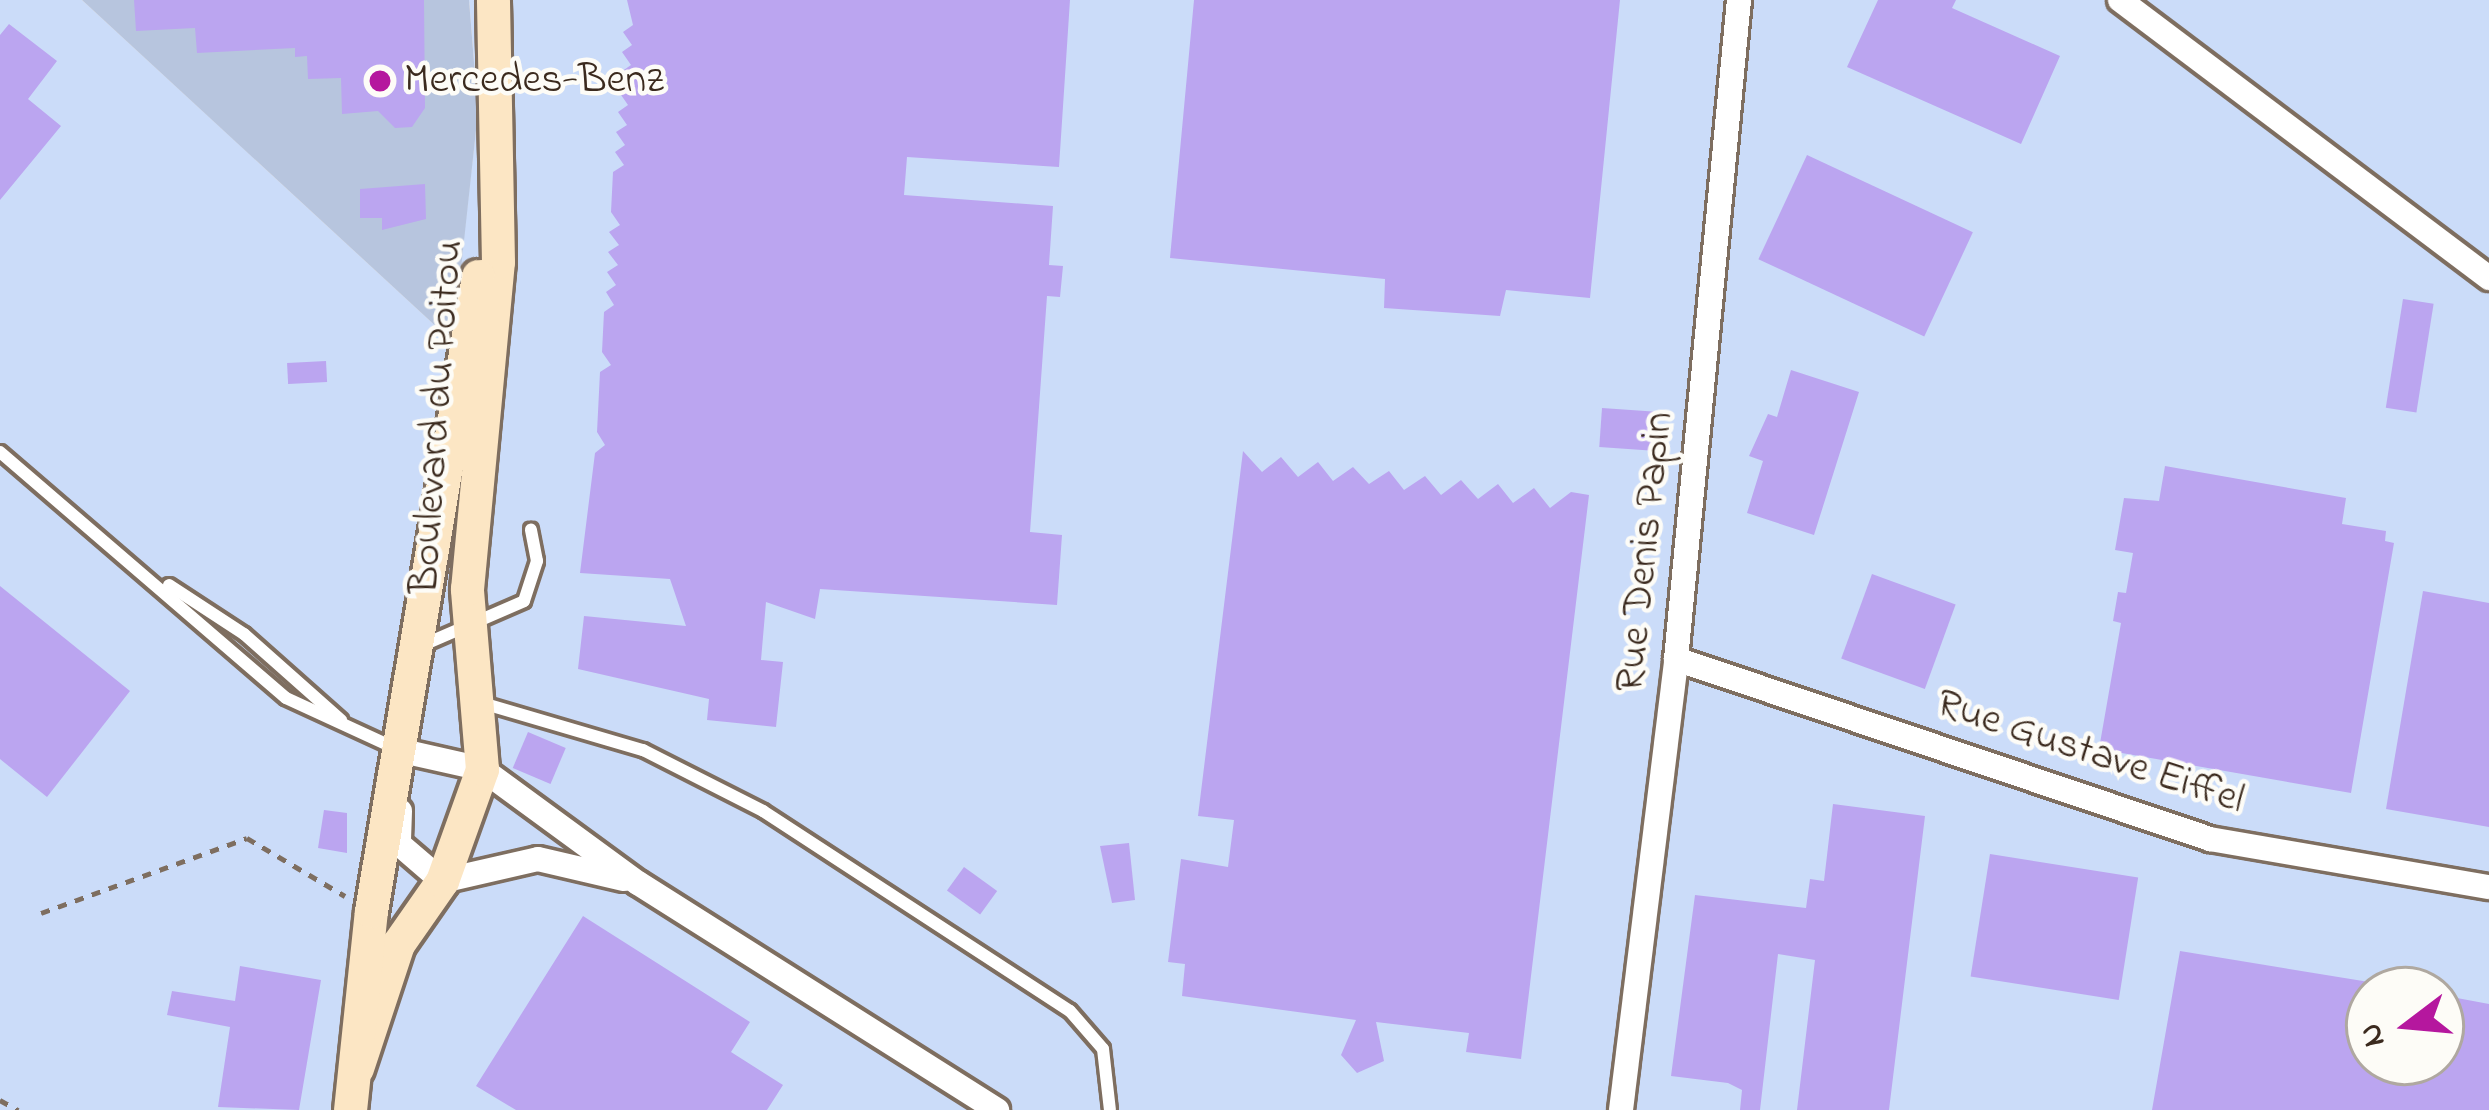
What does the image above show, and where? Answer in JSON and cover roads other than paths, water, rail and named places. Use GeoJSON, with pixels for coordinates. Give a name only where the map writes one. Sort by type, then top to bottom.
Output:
{"type":"FeatureCollection","features":[{"type":"Feature","properties":{"kind":"main road","name":"Boulevard du Poitou"},"geometry":{"type":"LineString","coordinates":[[357,1068],[398,944],[442,881],[482,769],[469,524],[492,352],[493,0]]}},
{"type":"Feature","properties":{"kind":"main road","name":"Boulevard du Poitou"},"geometry":{"type":"LineString","coordinates":[[350,1110],[371,910],[495,175]]}},
{"type":"Feature","properties":{"kind":"street","name":"Rue Denis Papin"},"geometry":{"type":"LineString","coordinates":[[1621,1110],[1676,659],[1739,0]]}},
{"type":"Feature","properties":{"kind":"street"},"geometry":{"type":"LineString","coordinates":[[2120,0],[2489,278]]}},
{"type":"Feature","properties":{"kind":"street","name":"Rue Gustave Eiffel"},"geometry":{"type":"LineString","coordinates":[[1676,659],[2210,839],[2489,887]]}},
{"type":"Feature","properties":{"kind":"street"},"geometry":{"type":"LineString","coordinates":[[638,883],[538,859],[442,881],[399,844],[396,763],[482,769],[638,883],[998,1110]]}},
{"type":"Feature","properties":{"kind":"lane"},"geometry":{"type":"LineString","coordinates":[[0,452],[144,569],[286,698],[346,725]]}},
{"type":"Feature","properties":{"kind":"lane"},"geometry":{"type":"LineString","coordinates":[[415,650],[524,601],[537,561],[531,530]]}},
{"type":"Feature","properties":{"kind":"lane"},"geometry":{"type":"LineString","coordinates":[[144,569],[227,621],[396,763]]}},
{"type":"Feature","properties":{"kind":"lane"},"geometry":{"type":"LineString","coordinates":[[482,703],[643,750],[763,811],[1070,1011],[1103,1049],[1111,1110]]}},
{"type":"Feature","properties":{"kind":"place","name":"Mercedes-Benz"},"geometry":{"type":"Point","coordinates":[380,81]}}]}
